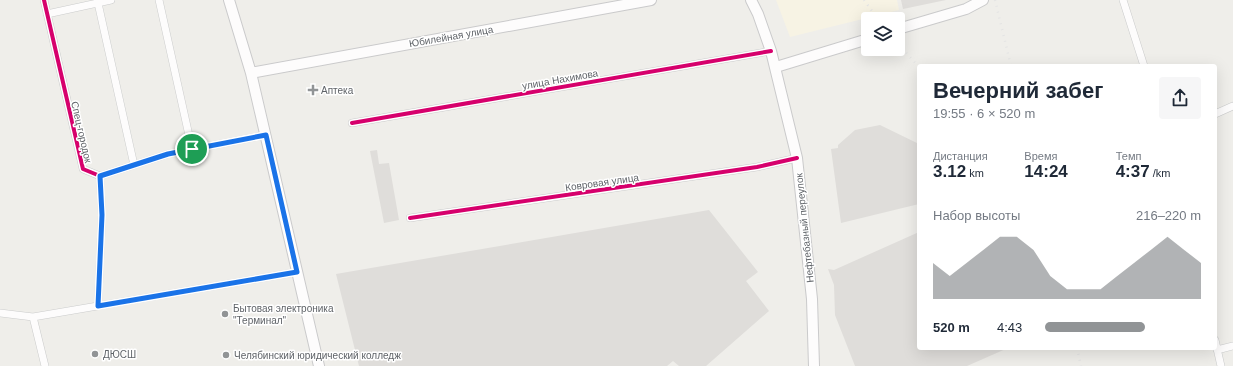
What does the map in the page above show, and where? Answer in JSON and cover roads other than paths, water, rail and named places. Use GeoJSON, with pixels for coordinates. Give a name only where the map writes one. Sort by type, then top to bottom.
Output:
{"type":"FeatureCollection","features":[{"type":"Feature","properties":{"kind":"main road"},"geometry":{"type":"LineString","coordinates":[[229,0],[251,73],[319,366]]}},
{"type":"Feature","properties":{"kind":"main road","name":"Юбилейная улица"},"geometry":{"type":"LineString","coordinates":[[251,73],[651,0]]}},
{"type":"Feature","properties":{"kind":"main road","name":"Нефтебазный переулок"},"geometry":{"type":"LineString","coordinates":[[751,0],[758,14],[776,67],[797,158],[812,299],[814,366]]}},
{"type":"Feature","properties":{"kind":"main road"},"geometry":{"type":"LineString","coordinates":[[905,27],[966,9],[983,0]]}},
{"type":"Feature","properties":{"kind":"main road"},"geometry":{"type":"LineString","coordinates":[[776,67],[861,41]]}},
{"type":"Feature","properties":{"kind":"street","name":"Спец-городок"},"geometry":{"type":"LineString","coordinates":[[44,0],[83,169],[100,176]]}},
{"type":"Feature","properties":{"kind":"street"},"geometry":{"type":"LineString","coordinates":[[46,14],[111,0]]}},
{"type":"Feature","properties":{"kind":"street"},"geometry":{"type":"LineString","coordinates":[[159,0],[192,149]]}},
{"type":"Feature","properties":{"kind":"street"},"geometry":{"type":"LineString","coordinates":[[1123,0],[1143,64]]}},
{"type":"Feature","properties":{"kind":"street"},"geometry":{"type":"LineString","coordinates":[[98,3],[134,165]]}},
{"type":"Feature","properties":{"kind":"street","name":"улица Нахимова"},"geometry":{"type":"LineString","coordinates":[[352,123],[771,51]]}},
{"type":"Feature","properties":{"kind":"street"},"geometry":{"type":"LineString","coordinates":[[1217,113],[1233,106]]}},
{"type":"Feature","properties":{"kind":"street"},"geometry":{"type":"LineString","coordinates":[[98,306],[102,215],[100,176],[168,154],[266,135]]}},
{"type":"Feature","properties":{"kind":"street","name":"Ковровая улица"},"geometry":{"type":"LineString","coordinates":[[410,218],[757,167],[797,158]]}},
{"type":"Feature","properties":{"kind":"street"},"geometry":{"type":"LineString","coordinates":[[0,313],[33,317],[297,272]]}},
{"type":"Feature","properties":{"kind":"street"},"geometry":{"type":"LineString","coordinates":[[33,317],[45,366]]}},
{"type":"Feature","properties":{"kind":"street"},"geometry":{"type":"LineString","coordinates":[[1221,366],[1217,350],[1233,346]]}},
{"type":"Feature","properties":{"kind":"railway"},"geometry":{"type":"LineString","coordinates":[[864,0],[873,12]]}},
{"type":"Feature","properties":{"kind":"railway"},"geometry":{"type":"LineString","coordinates":[[995,0],[1011,64]]}},
{"type":"Feature","properties":{"kind":"railway"},"geometry":{"type":"LineString","coordinates":[[905,52],[917,65]]}},
{"type":"Feature","properties":{"kind":"railway"},"geometry":{"type":"LineString","coordinates":[[1077,350],[1081,366]]}},
{"type":"Feature","properties":{"kind":"place","name":"Аптека"},"geometry":{"type":"Point","coordinates":[313,90]}},
{"type":"Feature","properties":{"kind":"place","name":"Бытовая электроника \"Терминал\""},"geometry":{"type":"Point","coordinates":[225,314]}},
{"type":"Feature","properties":{"kind":"place","name":"ДЮСШ"},"geometry":{"type":"Point","coordinates":[95,354]}},
{"type":"Feature","properties":{"kind":"place","name":"Челябинский юридический колледж"},"geometry":{"type":"Point","coordinates":[226,355]}}]}
